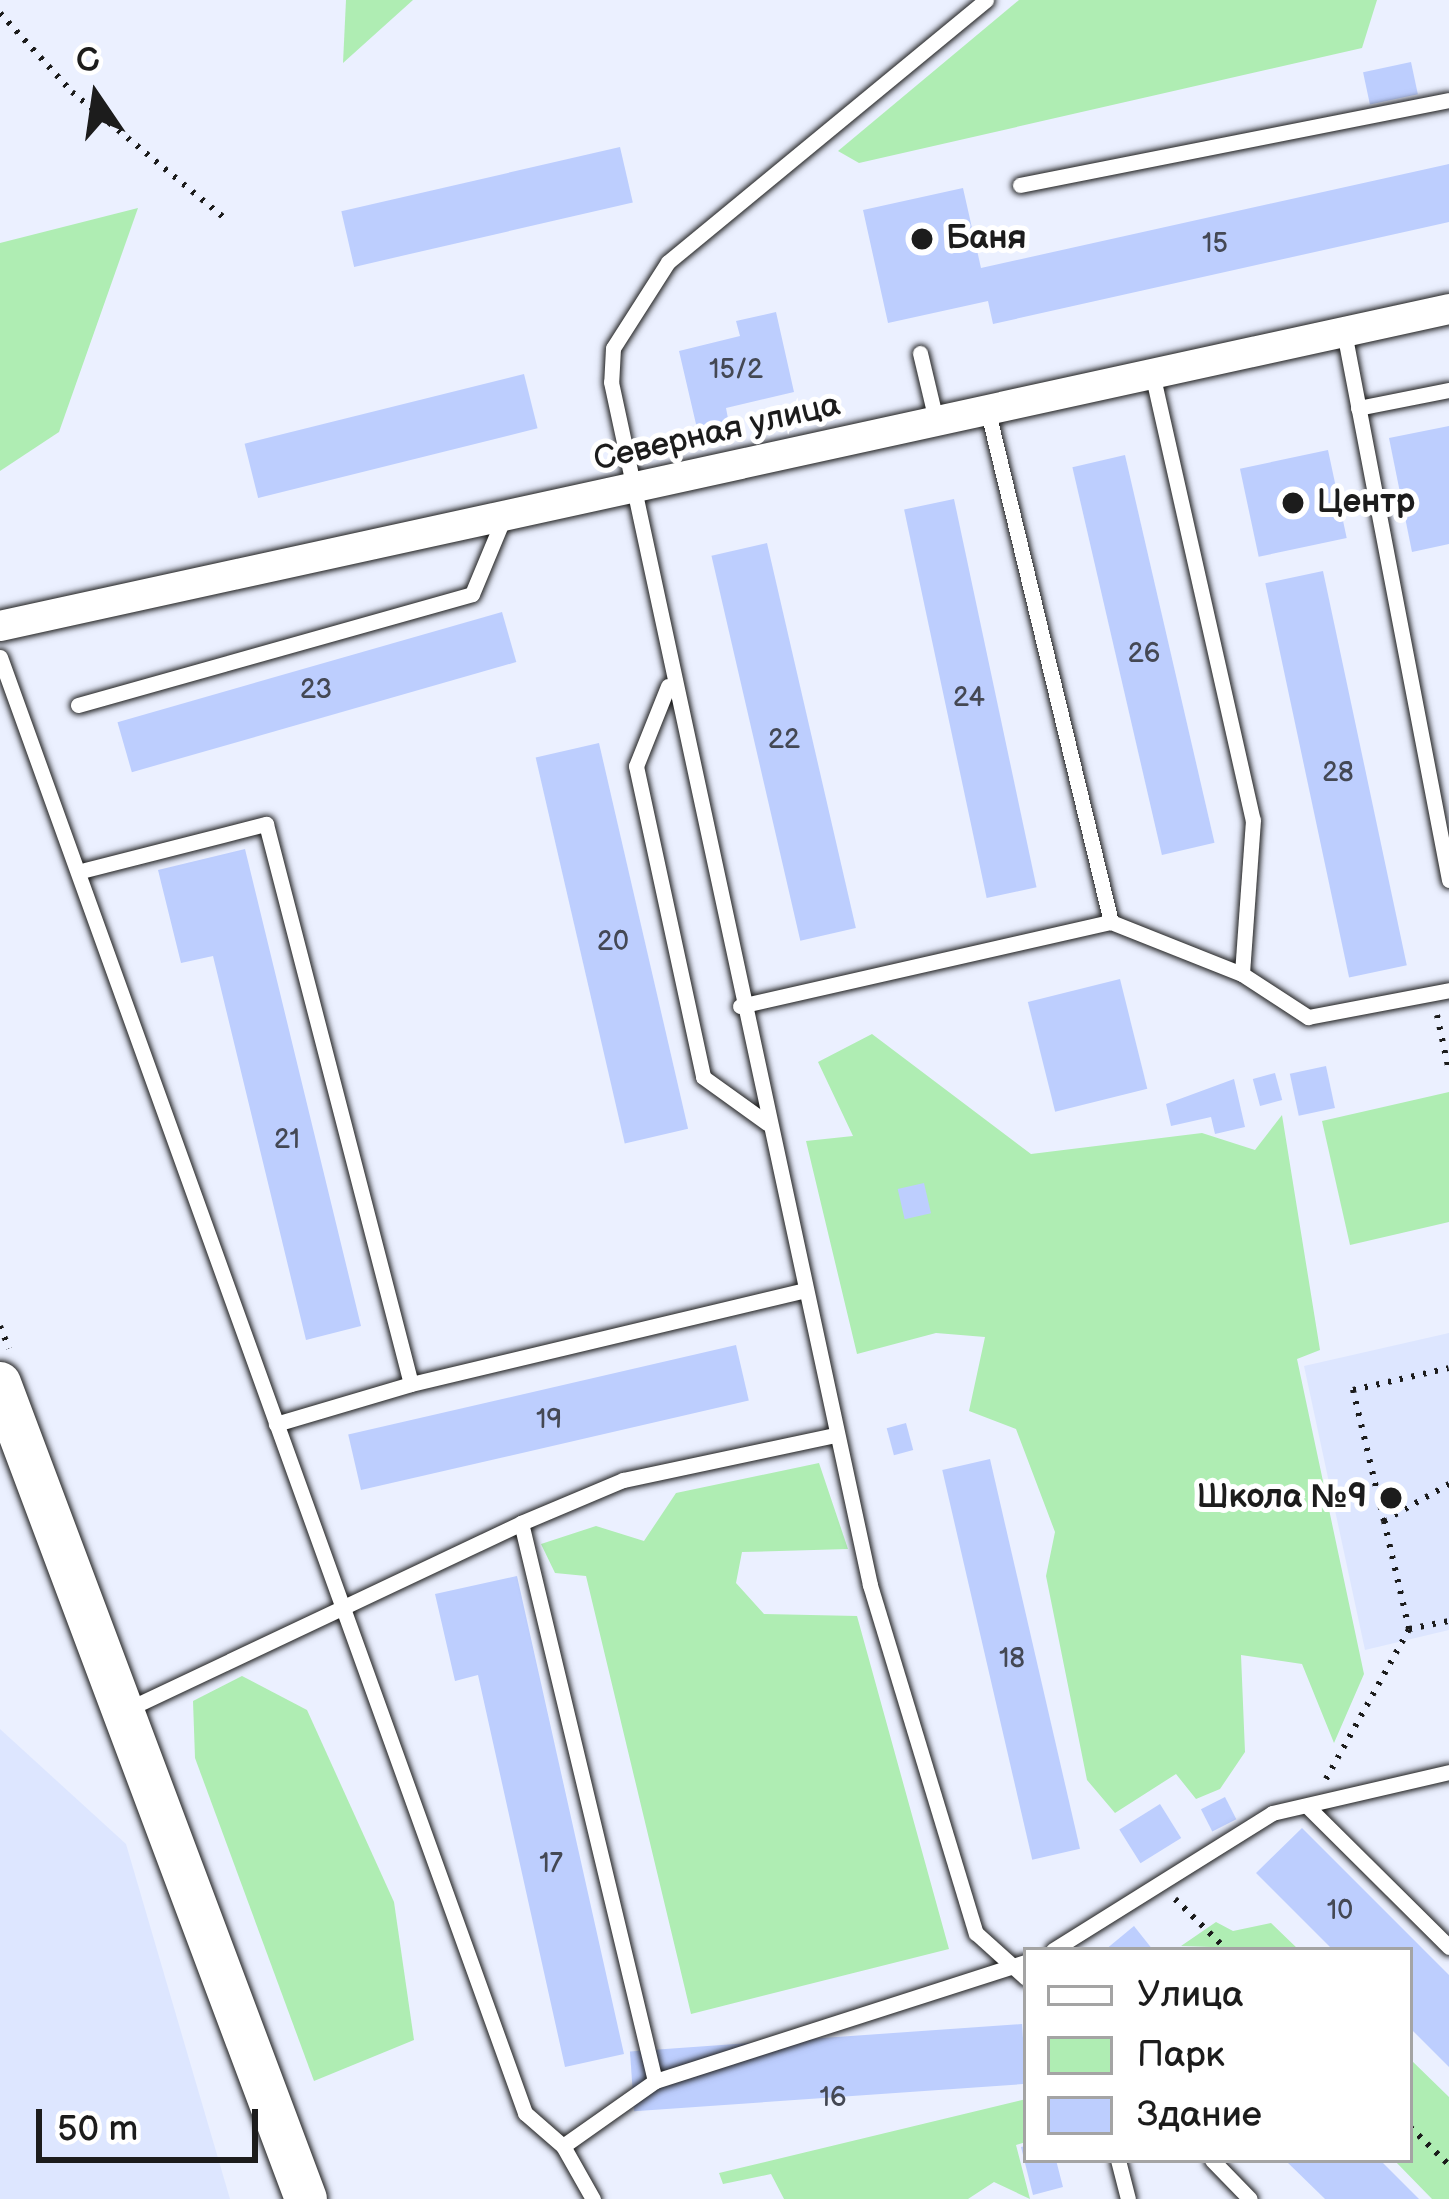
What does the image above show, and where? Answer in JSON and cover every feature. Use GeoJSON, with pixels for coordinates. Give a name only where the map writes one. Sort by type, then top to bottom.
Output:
{"type":"FeatureCollection","features":[{"type":"Feature","properties":{"kind":"street","name":"Северная улица"},"geometry":{"type":"LineString","coordinates":[[0,626],[1449,309]]}},
{"type":"Feature","properties":{"kind":"street"},"geometry":{"type":"LineString","coordinates":[[0,1382],[128,1709],[306,2199]]}},
{"type":"Feature","properties":{"kind":"lane"},"geometry":{"type":"LineString","coordinates":[[986,0],[668,262],[613,347],[626,491],[835,1435],[976,1933],[1022,1969]]}},
{"type":"Feature","properties":{"kind":"lane"},"geometry":{"type":"LineString","coordinates":[[1020,184],[1449,100]]}},
{"type":"Feature","properties":{"kind":"lane"},"geometry":{"type":"LineString","coordinates":[[1343,332],[1449,880]]}},
{"type":"Feature","properties":{"kind":"lane"},"geometry":{"type":"LineString","coordinates":[[920,353],[936,420]]}},
{"type":"Feature","properties":{"kind":"lane"},"geometry":{"type":"LineString","coordinates":[[1152,374],[1253,820],[1242,974]]}},
{"type":"Feature","properties":{"kind":"lane"},"geometry":{"type":"LineString","coordinates":[[1358,408],[1449,390]]}},
{"type":"Feature","properties":{"kind":"lane"},"geometry":{"type":"LineString","coordinates":[[988,408],[1112,922]]}},
{"type":"Feature","properties":{"kind":"lane"},"geometry":{"type":"LineString","coordinates":[[78,705],[472,594],[504,517]]}},
{"type":"Feature","properties":{"kind":"lane"},"geometry":{"type":"LineString","coordinates":[[0,657],[85,870],[276,1424],[525,2114],[563,2146],[593,2199]]}},
{"type":"Feature","properties":{"kind":"lane"},"geometry":{"type":"LineString","coordinates":[[669,685],[636,766],[703,1076],[767,1123]]}},
{"type":"Feature","properties":{"kind":"lane"},"geometry":{"type":"LineString","coordinates":[[85,870],[266,824],[411,1384]]}},
{"type":"Feature","properties":{"kind":"lane"},"geometry":{"type":"LineString","coordinates":[[740,1006],[1112,922],[1242,974],[1308,1017],[1440,992]]}},
{"type":"Feature","properties":{"kind":"lane"},"geometry":{"type":"LineString","coordinates":[[276,1424],[411,1384],[805,1290]]}},
{"type":"Feature","properties":{"kind":"lane"},"geometry":{"type":"LineString","coordinates":[[128,1709],[521,1523],[623,1480],[835,1435]]}},
{"type":"Feature","properties":{"kind":"lane"},"geometry":{"type":"LineString","coordinates":[[521,1523],[655,2080]]}},
{"type":"Feature","properties":{"kind":"lane"},"geometry":{"type":"LineString","coordinates":[[1058,1947],[1272,1813],[1449,1772]]}},
{"type":"Feature","properties":{"kind":"lane"},"geometry":{"type":"LineString","coordinates":[[1307,1806],[1449,1947]]}},
{"type":"Feature","properties":{"kind":"lane"},"geometry":{"type":"LineString","coordinates":[[563,2146],[655,2080],[1022,1969]]}},
{"type":"Feature","properties":{"kind":"lane"},"geometry":{"type":"LineString","coordinates":[[1119,2163],[1128,2199]]}},
{"type":"Feature","properties":{"kind":"lane"},"geometry":{"type":"LineString","coordinates":[[1215,2163],[1250,2199]]}},
{"type":"Feature","properties":{"kind":"path"},"geometry":{"type":"LineString","coordinates":[[0,13],[72,92],[223,217]]}},
{"type":"Feature","properties":{"kind":"path"},"geometry":{"type":"LineString","coordinates":[[1440,992],[1449,1071]]}},
{"type":"Feature","properties":{"kind":"path"},"geometry":{"type":"LineString","coordinates":[[1307,1806],[1409,1629],[1353,1390],[1449,1368]]}},
{"type":"Feature","properties":{"kind":"path"},"geometry":{"type":"LineString","coordinates":[[1384,1521],[1449,1484]]}},
{"type":"Feature","properties":{"kind":"path"},"geometry":{"type":"LineString","coordinates":[[1409,1629],[1449,1621]]}},
{"type":"Feature","properties":{"kind":"path"},"geometry":{"type":"LineString","coordinates":[[1159,1884],[1224,1947]]}},
{"type":"Feature","properties":{"kind":"path"},"geometry":{"type":"LineString","coordinates":[[1413,2130],[1449,2165]]}},
{"type":"Feature","properties":{"kind":"shaded area","name":"Школа №9"},"geometry":{"type":"Polygon","coordinates":[[[1449,1333],[1449,1630],[1365,1650],[1304,1366],[1449,1333]]]}},
{"type":"Feature","properties":{"kind":"shaded area"},"geometry":{"type":"Polygon","coordinates":[[[0,1729],[126,1844],[230,2199],[0,2199],[0,1729]]]}},
{"type":"Feature","properties":{"kind":"green space"},"geometry":{"type":"Polygon","coordinates":[[[346,0],[413,0],[343,63],[346,0]]]}},
{"type":"Feature","properties":{"kind":"green space"},"geometry":{"type":"Polygon","coordinates":[[[1019,0],[1377,0],[1362,48],[859,163],[838,151],[1019,0]]]}},
{"type":"Feature","properties":{"kind":"green space"},"geometry":{"type":"Polygon","coordinates":[[[138,208],[59,432],[0,471],[0,243],[138,208]]]}},
{"type":"Feature","properties":{"kind":"green space"},"geometry":{"type":"Polygon","coordinates":[[[872,1034],[1031,1154],[1202,1133],[1255,1150],[1282,1115],[1320,1350],[1297,1359],[1364,1674],[1334,1743],[1302,1664],[1241,1655],[1245,1752],[1220,1789],[1196,1799],[1176,1774],[1115,1813],[1087,1780],[1046,1576],[1055,1532],[1016,1429],[969,1411],[985,1337],[936,1333],[857,1354],[806,1141],[853,1136],[818,1062],[872,1034]]]}},
{"type":"Feature","properties":{"kind":"green space"},"geometry":{"type":"Polygon","coordinates":[[[1449,1092],[1449,1222],[1350,1245],[1322,1121],[1449,1092]]]}},
{"type":"Feature","properties":{"kind":"green space"},"geometry":{"type":"Polygon","coordinates":[[[819,1463],[848,1549],[742,1552],[736,1583],[764,1614],[857,1616],[949,1949],[691,2014],[586,1576],[555,1573],[541,1544],[596,1526],[644,1541],[676,1493],[819,1463]]]}},
{"type":"Feature","properties":{"kind":"green space"},"geometry":{"type":"Polygon","coordinates":[[[242,1676],[307,1710],[394,1902],[414,2040],[314,2081],[195,1758],[193,1701],[242,1676]]]}},
{"type":"Feature","properties":{"kind":"green space"},"geometry":{"type":"Polygon","coordinates":[[[1216,1922],[1233,1931],[1271,1923],[1296,1947],[1210,1947],[1181,1946],[1216,1922]]]}},
{"type":"Feature","properties":{"kind":"green space"},"geometry":{"type":"Polygon","coordinates":[[[1413,2062],[1449,2097],[1449,2199],[1432,2199],[1397,2163],[1413,2163],[1413,2062]]]}},
{"type":"Feature","properties":{"kind":"green space"},"geometry":{"type":"Polygon","coordinates":[[[1023,2100],[1023,2143],[1016,2145],[1030,2199],[994,2182],[968,2199],[784,2199],[771,2174],[723,2184],[719,2173],[1023,2100]]]}},
{"type":"Feature","properties":{"kind":"building"},"geometry":{"type":"Polygon","coordinates":[[[1411,62],[1418,94],[1370,104],[1363,72],[1411,62]]]}},
{"type":"Feature","properties":{"kind":"building"},"geometry":{"type":"Polygon","coordinates":[[[620,147],[633,203],[354,267],[341,211],[620,147]]]}},
{"type":"Feature","properties":{"kind":"building"},"geometry":{"type":"Polygon","coordinates":[[[1449,164],[1449,222],[993,324],[988,301],[888,323],[863,210],[963,188],[981,268],[1449,164]]]}},
{"type":"Feature","properties":{"kind":"building"},"geometry":{"type":"Polygon","coordinates":[[[776,312],[794,392],[726,408],[730,429],[699,437],[679,351],[740,336],[736,321],[776,312]]]}},
{"type":"Feature","properties":{"kind":"building"},"geometry":{"type":"Polygon","coordinates":[[[524,374],[538,428],[258,498],[245,444],[524,374]]]}},
{"type":"Feature","properties":{"kind":"building"},"geometry":{"type":"Polygon","coordinates":[[[1449,426],[1449,544],[1412,552],[1389,438],[1449,426]]]}},
{"type":"Feature","properties":{"kind":"building","name":"Центр"},"geometry":{"type":"Polygon","coordinates":[[[1328,450],[1347,538],[1259,557],[1240,469],[1328,450]]]}},
{"type":"Feature","properties":{"kind":"building"},"geometry":{"type":"Polygon","coordinates":[[[1125,455],[1215,843],[1162,855],[1072,467],[1125,455]]]}},
{"type":"Feature","properties":{"kind":"building"},"geometry":{"type":"Polygon","coordinates":[[[954,499],[1037,887],[987,898],[904,510],[954,499]]]}},
{"type":"Feature","properties":{"kind":"building"},"geometry":{"type":"Polygon","coordinates":[[[767,543],[856,928],[800,941],[711,556],[767,543]]]}},
{"type":"Feature","properties":{"kind":"building"},"geometry":{"type":"Polygon","coordinates":[[[1323,571],[1407,965],[1349,977],[1265,583],[1323,571]]]}},
{"type":"Feature","properties":{"kind":"building"},"geometry":{"type":"Polygon","coordinates":[[[502,612],[516,662],[132,772],[117,722],[502,612]]]}},
{"type":"Feature","properties":{"kind":"building"},"geometry":{"type":"Polygon","coordinates":[[[599,743],[688,1129],[625,1143],[536,758],[599,743]]]}},
{"type":"Feature","properties":{"kind":"building"},"geometry":{"type":"Polygon","coordinates":[[[245,849],[361,1326],[306,1340],[213,956],[181,963],[158,870],[245,849]]]}},
{"type":"Feature","properties":{"kind":"building"},"geometry":{"type":"Polygon","coordinates":[[[1120,979],[1147,1089],[1055,1112],[1028,1002],[1120,979]]]}},
{"type":"Feature","properties":{"kind":"building"},"geometry":{"type":"Polygon","coordinates":[[[1326,1066],[1335,1108],[1299,1116],[1290,1074],[1326,1066]]]}},
{"type":"Feature","properties":{"kind":"building"},"geometry":{"type":"Polygon","coordinates":[[[1275,1073],[1282,1100],[1260,1106],[1253,1079],[1275,1073]]]}},
{"type":"Feature","properties":{"kind":"building"},"geometry":{"type":"Polygon","coordinates":[[[1234,1079],[1245,1127],[1215,1134],[1211,1117],[1171,1126],[1166,1104],[1234,1079]]]}},
{"type":"Feature","properties":{"kind":"building"},"geometry":{"type":"Polygon","coordinates":[[[924,1183],[931,1213],[905,1219],[898,1189],[924,1183]]]}},
{"type":"Feature","properties":{"kind":"building"},"geometry":{"type":"Polygon","coordinates":[[[736,1345],[749,1401],[361,1490],[348,1435],[736,1345]]]}},
{"type":"Feature","properties":{"kind":"building"},"geometry":{"type":"Polygon","coordinates":[[[906,1423],[913,1450],[894,1455],[887,1428],[906,1423]]]}},
{"type":"Feature","properties":{"kind":"building"},"geometry":{"type":"Polygon","coordinates":[[[990,1459],[1080,1849],[1032,1860],[942,1470],[990,1459]]]}},
{"type":"Feature","properties":{"kind":"building"},"geometry":{"type":"Polygon","coordinates":[[[517,1576],[624,2054],[565,2067],[478,1675],[455,1681],[435,1594],[517,1576]]]}},
{"type":"Feature","properties":{"kind":"building"},"geometry":{"type":"Polygon","coordinates":[[[1225,1797],[1236,1819],[1212,1832],[1201,1809],[1225,1797]]]}},
{"type":"Feature","properties":{"kind":"building"},"geometry":{"type":"Polygon","coordinates":[[[1160,1804],[1181,1838],[1140,1863],[1119,1829],[1160,1804]]]}},
{"type":"Feature","properties":{"kind":"building"},"geometry":{"type":"Polygon","coordinates":[[[1302,1828],[1449,1975],[1449,2067],[1413,2031],[1413,1947],[1330,1947],[1256,1873],[1302,1828]]]}},
{"type":"Feature","properties":{"kind":"building"},"geometry":{"type":"Polygon","coordinates":[[[1134,1926],[1151,1947],[1109,1947],[1134,1926]]]}},
{"type":"Feature","properties":{"kind":"building"},"geometry":{"type":"Polygon","coordinates":[[[1022,2024],[1023,2084],[634,2111],[630,2051],[1022,2024]]]}},
{"type":"Feature","properties":{"kind":"building"},"geometry":{"type":"Polygon","coordinates":[[[1025,2163],[1057,2163],[1063,2187],[1033,2195],[1025,2163]]]}},
{"type":"Feature","properties":{"kind":"building"},"geometry":{"type":"Polygon","coordinates":[[[1288,2163],[1383,2163],[1419,2199],[1325,2199],[1288,2163]]]}},
{"type":"Feature","properties":{"kind":"place","name":"Баня"},"geometry":{"type":"Point","coordinates":[922,239]}},
{"type":"Feature","properties":{"kind":"place","name":"Центр"},"geometry":{"type":"Point","coordinates":[1293,503]}},
{"type":"Feature","properties":{"kind":"place","name":"Школа №9"},"geometry":{"type":"Point","coordinates":[1391,1498]}}]}
